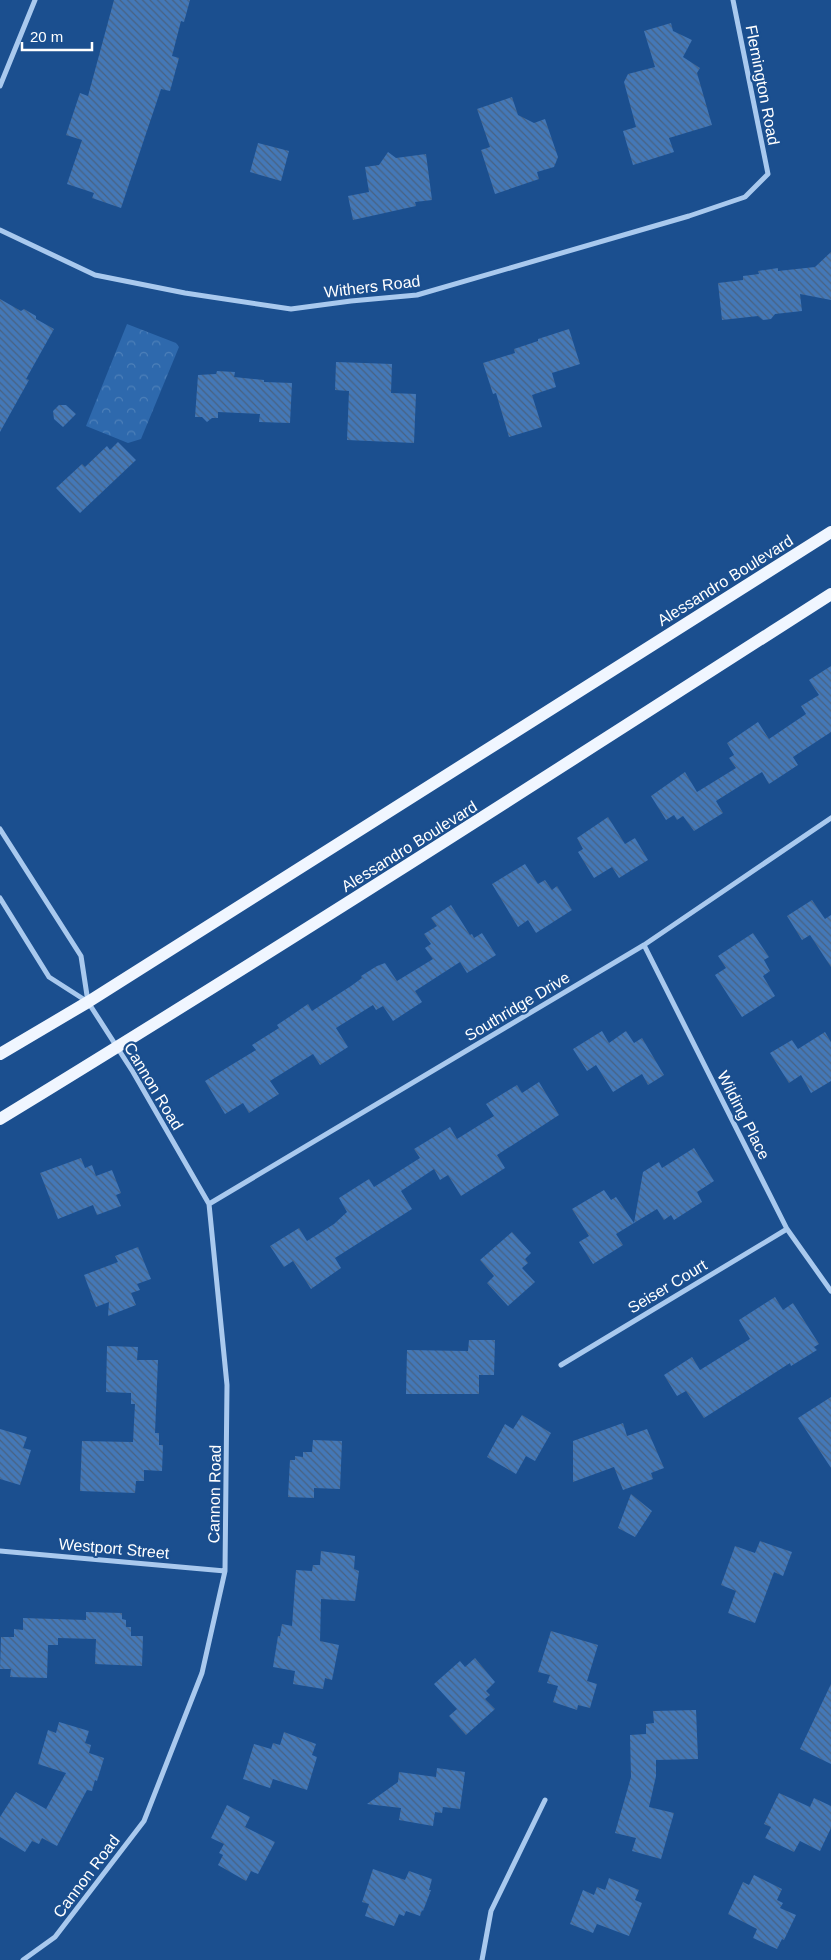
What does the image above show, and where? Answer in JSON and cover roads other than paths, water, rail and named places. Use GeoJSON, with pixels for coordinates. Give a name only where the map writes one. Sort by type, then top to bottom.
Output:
{"type":"FeatureCollection","features":[{"type":"Feature","properties":{"kind":"main road","name":"Alessandro Boulevard"},"geometry":{"type":"LineString","coordinates":[[0,1054],[88,1002],[831,532]]}},
{"type":"Feature","properties":{"kind":"main road","name":"Alessandro Boulevard"},"geometry":{"type":"LineString","coordinates":[[0,1119],[390,877],[831,594]]}},
{"type":"Feature","properties":{"kind":"street"},"geometry":{"type":"LineString","coordinates":[[0,86],[35,0]]}},
{"type":"Feature","properties":{"kind":"street","name":"Flemington Road"},"geometry":{"type":"LineString","coordinates":[[733,0],[768,174]]}},
{"type":"Feature","properties":{"kind":"street","name":"Withers Road"},"geometry":{"type":"LineString","coordinates":[[0,230],[95,275],[185,293],[291,309],[417,295],[726,204],[745,197],[768,174]]}},
{"type":"Feature","properties":{"kind":"street","name":"Southridge Drive"},"geometry":{"type":"LineString","coordinates":[[209,1204],[644,945],[831,818]]}},
{"type":"Feature","properties":{"kind":"street","name":"Cannon Road"},"geometry":{"type":"LineString","coordinates":[[0,829],[81,956],[88,1002],[209,1204],[227,1385],[226,1570],[202,1673],[144,1821],[55,1937],[23,1960]]}},
{"type":"Feature","properties":{"kind":"street","name":"Cannon Road"},"geometry":{"type":"LineString","coordinates":[[0,898],[49,977],[88,1002]]}},
{"type":"Feature","properties":{"kind":"street","name":"Wilding Place"},"geometry":{"type":"LineString","coordinates":[[644,945],[787,1228],[831,1291]]}},
{"type":"Feature","properties":{"kind":"street","name":"Seiser Court"},"geometry":{"type":"LineString","coordinates":[[561,1366],[787,1228]]}},
{"type":"Feature","properties":{"kind":"street","name":"Westport Street"},"geometry":{"type":"LineString","coordinates":[[0,1551],[226,1570]]}},
{"type":"Feature","properties":{"kind":"street"},"geometry":{"type":"LineString","coordinates":[[482,1960],[491,1911],[545,1800]]}}]}
